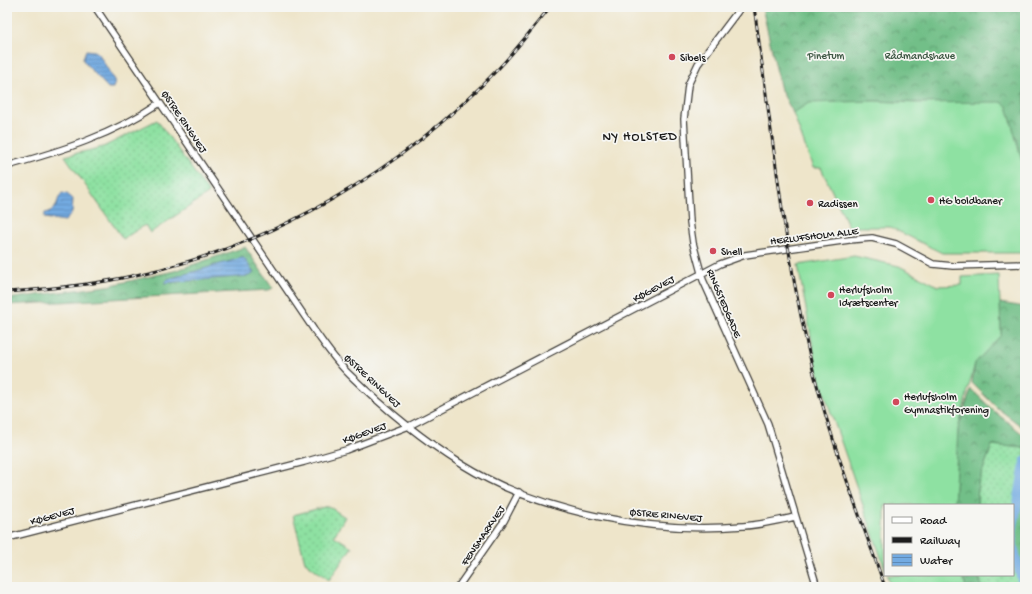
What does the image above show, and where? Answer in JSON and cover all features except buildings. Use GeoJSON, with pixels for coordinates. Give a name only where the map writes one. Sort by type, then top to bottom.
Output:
{"type":"FeatureCollection","features":[{"type":"Feature","properties":{"kind":"street","name":"ØSTRE RINGVEJ"},"geometry":{"type":"LineString","coordinates":[[95,7],[333,356],[349,374],[409,426],[464,465],[519,492],[586,513],[664,526],[706,528],[741,526],[796,517]]}},
{"type":"Feature","properties":{"kind":"street","name":"RINGSTEDGADE"},"geometry":{"type":"LineString","coordinates":[[740,8],[698,64],[685,94],[684,119],[690,222],[701,274],[768,424],[816,587]]}},
{"type":"Feature","properties":{"kind":"street"},"geometry":{"type":"LineString","coordinates":[[7,166],[90,140],[123,125],[160,103]]}},
{"type":"Feature","properties":{"kind":"street","name":"HERLUFSHOLM ALLE"},"geometry":{"type":"LineString","coordinates":[[701,274],[730,259],[745,255],[872,238],[896,244],[926,261],[942,266],[1025,264]]}},
{"type":"Feature","properties":{"kind":"street","name":"KØGEVEJ"},"geometry":{"type":"LineString","coordinates":[[7,538],[346,450],[409,426],[701,274]]}},
{"type":"Feature","properties":{"kind":"street","name":"FENSMARKVEJ"},"geometry":{"type":"LineString","coordinates":[[458,587],[504,521],[519,492]]}},
{"type":"Feature","properties":{"kind":"green space","name":"Rådmandshave"},"geometry":{"type":"Polygon","coordinates":[[[762,7],[1025,7],[1025,173],[1007,106],[875,101],[809,103],[793,113],[781,90],[762,7]]]}},
{"type":"Feature","properties":{"kind":"green space","name":"HG boldbaner"},"geometry":{"type":"Polygon","coordinates":[[[875,101],[916,103],[1001,102],[1007,106],[1025,173],[1025,253],[942,253],[890,227],[849,227],[821,168],[813,168],[793,113],[809,103],[875,101]]]}},
{"type":"Feature","properties":{"kind":"green space"},"geometry":{"type":"Polygon","coordinates":[[[157,120],[209,193],[150,233],[145,225],[123,239],[65,156],[103,147],[157,120]]]}},
{"type":"Feature","properties":{"kind":"green space"},"geometry":{"type":"Polygon","coordinates":[[[245,247],[273,288],[269,290],[7,305],[7,299],[107,286],[174,271],[245,247]]]}},
{"type":"Feature","properties":{"kind":"green space","name":"Herlufsholm Gymnastikforening"},"geometry":{"type":"Polygon","coordinates":[[[854,256],[899,266],[938,286],[962,285],[962,277],[999,275],[1001,335],[975,363],[958,429],[954,504],[884,504],[884,566],[818,375],[798,265],[854,256]]]}},
{"type":"Feature","properties":{"kind":"green space"},"geometry":{"type":"Polygon","coordinates":[[[1000,303],[1025,307],[1025,429],[996,407],[972,383],[975,363],[1001,335],[1000,303]]]}},
{"type":"Feature","properties":{"kind":"green space"},"geometry":{"type":"Polygon","coordinates":[[[971,389],[995,412],[1025,436],[1025,448],[992,445],[978,484],[977,504],[954,504],[958,429],[971,389]]]}},
{"type":"Feature","properties":{"kind":"green space"},"geometry":{"type":"Polygon","coordinates":[[[992,445],[1025,448],[1025,461],[1014,523],[1014,504],[977,504],[978,484],[992,445]]]}},
{"type":"Feature","properties":{"kind":"green space"},"geometry":{"type":"Polygon","coordinates":[[[1025,461],[1025,587],[1023,587],[1014,548],[1014,523],[1025,461]]]}},
{"type":"Feature","properties":{"kind":"green space"},"geometry":{"type":"Polygon","coordinates":[[[328,506],[345,517],[334,536],[352,547],[329,580],[305,562],[293,515],[328,506]]]}},
{"type":"Feature","properties":{"kind":"green space"},"geometry":{"type":"Polygon","coordinates":[[[1014,548],[1023,587],[981,587],[979,576],[1014,576],[1014,548]]]}},
{"type":"Feature","properties":{"kind":"green space"},"geometry":{"type":"Polygon","coordinates":[[[887,576],[962,576],[966,587],[891,587],[887,576]]]}},
{"type":"Feature","properties":{"kind":"green space"},"geometry":{"type":"Polygon","coordinates":[[[962,576],[979,576],[981,587],[966,587],[962,576]]]}},
{"type":"Feature","properties":{"kind":"water"},"geometry":{"type":"Polygon","coordinates":[[[86,50],[95,51],[99,54],[115,82],[113,88],[108,88],[84,62],[83,58],[86,50]]]}},
{"type":"Feature","properties":{"kind":"water"},"geometry":{"type":"Polygon","coordinates":[[[62,193],[67,194],[73,199],[72,213],[65,221],[44,218],[45,213],[55,207],[62,193]]]}},
{"type":"Feature","properties":{"kind":"water"},"geometry":{"type":"Polygon","coordinates":[[[244,258],[254,273],[250,276],[164,283],[168,279],[244,258]]]}},
{"type":"Feature","properties":{"kind":"waterway"},"geometry":{"type":"LineString","coordinates":[[1014,523],[1025,461]]}},
{"type":"Feature","properties":{"kind":"waterway"},"geometry":{"type":"LineString","coordinates":[[1014,548],[1023,587]]}},
{"type":"Feature","properties":{"kind":"railway"},"geometry":{"type":"LineString","coordinates":[[7,292],[72,286],[104,281],[136,275],[187,262],[238,244],[286,223],[333,199],[378,171],[420,140],[461,105],[519,46],[550,7]]}},
{"type":"Feature","properties":{"kind":"railway"},"geometry":{"type":"LineString","coordinates":[[754,7],[794,283],[814,374],[847,482],[885,587]]}},
{"type":"Feature","properties":{"kind":"place","name":"Sibels"},"geometry":{"type":"Point","coordinates":[672,57]}},
{"type":"Feature","properties":{"kind":"place","name":"HG boldbaner"},"geometry":{"type":"Point","coordinates":[931,200]}},
{"type":"Feature","properties":{"kind":"place","name":"Radissen"},"geometry":{"type":"Point","coordinates":[810,203]}},
{"type":"Feature","properties":{"kind":"place","name":"Shell"},"geometry":{"type":"Point","coordinates":[713,251]}},
{"type":"Feature","properties":{"kind":"place","name":"Herlufsholm Idrætscenter"},"geometry":{"type":"Point","coordinates":[831,295]}},
{"type":"Feature","properties":{"kind":"place","name":"Herlufsholm Gymnastikforening"},"geometry":{"type":"Point","coordinates":[896,402]}},
{"type":"Feature","properties":{"kind":"district","name":"NY HOLSTED"},"geometry":{"type":"Point","coordinates":[640,135]}},
{"type":"Feature","properties":{"kind":"park label","name":"Pinetum"},"geometry":{"type":"Point","coordinates":[826,55]}}]}
